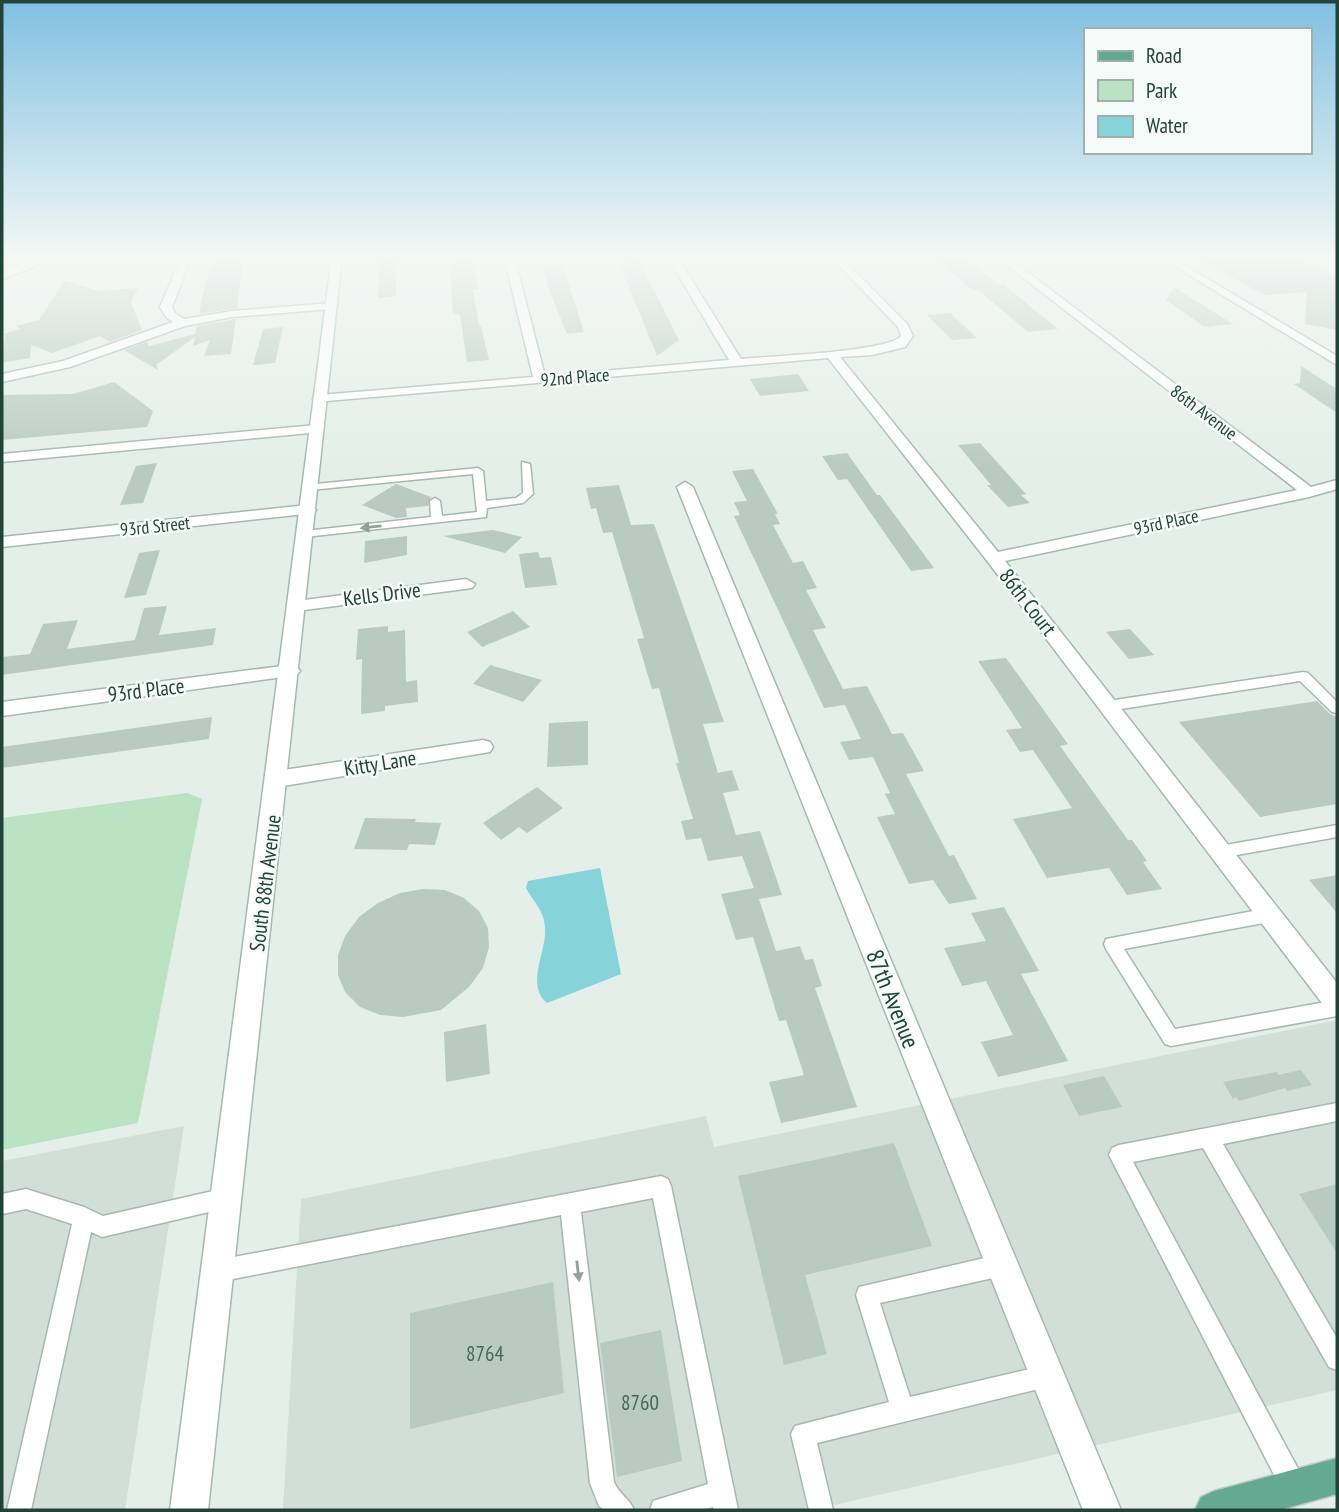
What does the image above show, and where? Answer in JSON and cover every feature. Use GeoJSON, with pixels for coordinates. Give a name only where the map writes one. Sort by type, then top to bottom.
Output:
{"type":"FeatureCollection","features":[{"type":"Feature","properties":{"kind":"main road"},"geometry":{"type":"LineString","coordinates":[[1214,1510],[1337,1476]]}},
{"type":"Feature","properties":{"kind":"street"},"geometry":{"type":"LineString","coordinates":[[2,378],[66,364],[172,327]]}},
{"type":"Feature","properties":{"kind":"street","name":"South 88th Avenue"},"geometry":{"type":"LineString","coordinates":[[189,1510],[329,327]]}},
{"type":"Feature","properties":{"kind":"street"},"geometry":{"type":"LineString","coordinates":[[526,327],[540,381]]}},
{"type":"Feature","properties":{"kind":"street"},"geometry":{"type":"LineString","coordinates":[[715,327],[737,363]]}},
{"type":"Feature","properties":{"kind":"street"},"geometry":{"type":"LineString","coordinates":[[831,354],[884,349],[901,344],[906,336],[903,327]]}},
{"type":"Feature","properties":{"kind":"street","name":"86th Avenue"},"geometry":{"type":"LineString","coordinates":[[1092,327],[1309,492]]}},
{"type":"Feature","properties":{"kind":"street"},"geometry":{"type":"LineString","coordinates":[[1282,327],[1334,357]]}},
{"type":"Feature","properties":{"kind":"street","name":"92nd Place"},"geometry":{"type":"LineString","coordinates":[[320,399],[831,354]]}},
{"type":"Feature","properties":{"kind":"street","name":"86th Court"},"geometry":{"type":"LineString","coordinates":[[831,354],[994,558],[1335,999]]}},
{"type":"Feature","properties":{"kind":"street"},"geometry":{"type":"LineString","coordinates":[[2,458],[316,429]]}},
{"type":"Feature","properties":{"kind":"street","name":"93rd Place"},"geometry":{"type":"LineString","coordinates":[[994,558],[1337,484]]}},
{"type":"Feature","properties":{"kind":"street","name":"87th Avenue"},"geometry":{"type":"LineString","coordinates":[[685,487],[1102,1510]]}},
{"type":"Feature","properties":{"kind":"street","name":"93rd Street"},"geometry":{"type":"LineString","coordinates":[[2,542],[309,498]]}},
{"type":"Feature","properties":{"kind":"street","name":"Kells Drive"},"geometry":{"type":"LineString","coordinates":[[297,606],[466,584]]}},
{"type":"Feature","properties":{"kind":"street","name":"93rd Place"},"geometry":{"type":"LineString","coordinates":[[2,709],[290,671]]}},
{"type":"Feature","properties":{"kind":"street","name":"Kitty Lane"},"geometry":{"type":"LineString","coordinates":[[277,779],[483,747]]}},
{"type":"Feature","properties":{"kind":"lane"},"geometry":{"type":"LineString","coordinates":[[481,505],[519,500],[528,494],[525,464]]}},
{"type":"Feature","properties":{"kind":"lane"},"geometry":{"type":"LineString","coordinates":[[305,534],[482,515],[478,471],[433,475],[309,498]]}},
{"type":"Feature","properties":{"kind":"lane"},"geometry":{"type":"LineString","coordinates":[[433,475],[437,520]]}},
{"type":"Feature","properties":{"kind":"lane"},"geometry":{"type":"LineString","coordinates":[[1108,706],[1303,676],[1337,709]]}},
{"type":"Feature","properties":{"kind":"lane"},"geometry":{"type":"LineString","coordinates":[[1220,852],[1337,831]]}},
{"type":"Feature","properties":{"kind":"lane"},"geometry":{"type":"LineString","coordinates":[[1269,915],[1112,944],[1171,1038],[1335,999]]}},
{"type":"Feature","properties":{"kind":"lane"},"geometry":{"type":"LineString","coordinates":[[1295,1488],[1119,1155],[1337,1112]]}},
{"type":"Feature","properties":{"kind":"lane"},"geometry":{"type":"LineString","coordinates":[[1208,1138],[1337,1359]]}},
{"type":"Feature","properties":{"kind":"lane"},"geometry":{"type":"LineString","coordinates":[[218,1271],[661,1186],[724,1501],[662,1510]]}},
{"type":"Feature","properties":{"kind":"lane"},"geometry":{"type":"LineString","coordinates":[[2,1204],[26,1199],[84,1217],[102,1227],[226,1198]]}},
{"type":"Feature","properties":{"kind":"lane"},"geometry":{"type":"LineString","coordinates":[[570,1203],[602,1483],[608,1497],[622,1510]]}},
{"type":"Feature","properties":{"kind":"lane"},"geometry":{"type":"LineString","coordinates":[[19,1510],[84,1217]]}},
{"type":"Feature","properties":{"kind":"lane"},"geometry":{"type":"LineString","coordinates":[[903,1410],[867,1295],[1002,1265]]}},
{"type":"Feature","properties":{"kind":"lane"},"geometry":{"type":"LineString","coordinates":[[821,1510],[803,1434],[1047,1377]]}},
{"type":"Feature","properties":{"kind":"shaded area"},"geometry":{"type":"Polygon","coordinates":[[[1337,1020],[1337,1390],[813,1510],[283,1510],[301,1199],[706,1116],[714,1147],[1337,1020]]]}},
{"type":"Feature","properties":{"kind":"shaded area"},"geometry":{"type":"Polygon","coordinates":[[[184,1126],[125,1510],[2,1510],[2,1161],[184,1126]]]}},
{"type":"Feature","properties":{"kind":"green space"},"geometry":{"type":"Polygon","coordinates":[[[187,793],[202,799],[138,1123],[2,1150],[2,818],[187,793]]]}},
{"type":"Feature","properties":{"kind":"water"},"geometry":{"type":"Polygon","coordinates":[[[600,868],[621,974],[547,1003],[541,996],[537,977],[545,937],[544,922],[526,888],[528,881],[600,868]]]}},
{"type":"Feature","properties":{"kind":"building"},"geometry":{"type":"Polygon","coordinates":[[[17,327],[141,327],[142,330],[110,342],[100,336],[52,353],[31,345],[30,358],[2,363],[3,334],[21,329],[17,327]]]}},
{"type":"Feature","properties":{"kind":"building"},"geometry":{"type":"Polygon","coordinates":[[[197,327],[235,327],[231,354],[204,356],[210,340],[193,346],[195,337],[156,365],[158,370],[124,350],[147,342],[149,346],[195,334],[197,327]]]}},
{"type":"Feature","properties":{"kind":"building"},"geometry":{"type":"Polygon","coordinates":[[[283,327],[275,363],[253,365],[263,329],[283,327]]]}},
{"type":"Feature","properties":{"kind":"building"},"geometry":{"type":"Polygon","coordinates":[[[462,327],[481,327],[489,360],[467,362],[462,327]]]}},
{"type":"Feature","properties":{"kind":"building"},"geometry":{"type":"Polygon","coordinates":[[[564,327],[582,327],[584,332],[567,334],[564,327]]]}},
{"type":"Feature","properties":{"kind":"building"},"geometry":{"type":"Polygon","coordinates":[[[645,327],[672,327],[679,340],[657,356],[645,327]]]}},
{"type":"Feature","properties":{"kind":"building"},"geometry":{"type":"Polygon","coordinates":[[[939,327],[965,327],[977,338],[952,340],[939,327]]]}},
{"type":"Feature","properties":{"kind":"building"},"geometry":{"type":"Polygon","coordinates":[[[1022,327],[1055,327],[1058,329],[1028,332],[1022,327]]]}},
{"type":"Feature","properties":{"kind":"building"},"geometry":{"type":"Polygon","coordinates":[[[1319,327],[1337,327],[1337,330],[1319,327]]]}},
{"type":"Feature","properties":{"kind":"building"},"geometry":{"type":"Polygon","coordinates":[[[1301,366],[1337,389],[1337,413],[1294,384],[1300,383],[1301,366]]]}},
{"type":"Feature","properties":{"kind":"building"},"geometry":{"type":"Polygon","coordinates":[[[798,374],[809,391],[760,396],[750,379],[798,374]]]}},
{"type":"Feature","properties":{"kind":"building"},"geometry":{"type":"Polygon","coordinates":[[[114,382],[153,411],[147,427],[2,440],[2,395],[73,394],[114,382]]]}},
{"type":"Feature","properties":{"kind":"building"},"geometry":{"type":"Polygon","coordinates":[[[980,443],[1026,494],[1021,495],[1030,503],[1008,507],[987,485],[991,485],[958,445],[980,443]]]}},
{"type":"Feature","properties":{"kind":"building"},"geometry":{"type":"Polygon","coordinates":[[[847,453],[934,568],[911,571],[847,479],[838,480],[822,456],[847,453]]]}},
{"type":"Feature","properties":{"kind":"building"},"geometry":{"type":"Polygon","coordinates":[[[157,463],[143,503],[120,505],[136,466],[157,463]]]}},
{"type":"Feature","properties":{"kind":"building"},"geometry":{"type":"Polygon","coordinates":[[[753,469],[778,514],[775,514],[780,524],[773,525],[793,563],[803,561],[817,588],[806,590],[826,628],[813,630],[843,689],[867,686],[892,734],[903,733],[924,771],[906,774],[949,856],[954,855],[977,899],[949,904],[933,880],[909,884],[877,817],[895,814],[885,794],[890,793],[873,757],[849,760],[840,742],[861,739],[845,705],[824,708],[734,516],[740,515],[734,502],[747,501],[732,471],[753,469]]]}},
{"type":"Feature","properties":{"kind":"building"},"geometry":{"type":"Polygon","coordinates":[[[396,484],[431,497],[428,506],[406,508],[407,517],[396,518],[362,505],[396,484]]]}},
{"type":"Feature","properties":{"kind":"building"},"geometry":{"type":"Polygon","coordinates":[[[619,485],[631,525],[654,524],[724,722],[703,724],[718,773],[732,770],[739,790],[723,793],[736,835],[760,831],[782,895],[759,899],[776,951],[800,946],[805,960],[813,959],[822,986],[815,988],[857,1107],[781,1123],[769,1082],[804,1075],[786,1020],[779,1021],[753,937],[736,940],[721,894],[754,888],[742,856],[708,861],[701,838],[686,840],[681,821],[693,819],[676,763],[679,763],[659,688],[652,689],[637,639],[644,638],[612,532],[603,533],[596,508],[591,509],[586,488],[619,485]]]}},
{"type":"Feature","properties":{"kind":"building"},"geometry":{"type":"Polygon","coordinates":[[[493,530],[522,537],[505,553],[443,536],[493,530]]]}},
{"type":"Feature","properties":{"kind":"building"},"geometry":{"type":"Polygon","coordinates":[[[407,536],[407,555],[364,563],[365,541],[407,536]]]}},
{"type":"Feature","properties":{"kind":"building"},"geometry":{"type":"Polygon","coordinates":[[[160,550],[146,595],[124,598],[139,553],[160,550]]]}},
{"type":"Feature","properties":{"kind":"building"},"geometry":{"type":"Polygon","coordinates":[[[538,552],[540,558],[551,557],[557,585],[525,588],[519,554],[538,552]]]}},
{"type":"Feature","properties":{"kind":"building"},"geometry":{"type":"Polygon","coordinates":[[[167,606],[159,635],[216,628],[213,645],[2,675],[2,657],[30,654],[43,624],[78,620],[67,649],[135,640],[144,608],[167,606]]]}},
{"type":"Feature","properties":{"kind":"building"},"geometry":{"type":"Polygon","coordinates":[[[513,611],[530,627],[482,647],[467,632],[513,611]]]}},
{"type":"Feature","properties":{"kind":"building"},"geometry":{"type":"Polygon","coordinates":[[[388,626],[388,632],[405,630],[406,682],[417,680],[418,702],[385,706],[385,711],[361,714],[362,659],[356,660],[358,629],[388,626]]]}},
{"type":"Feature","properties":{"kind":"building"},"geometry":{"type":"Polygon","coordinates":[[[1130,629],[1154,655],[1129,659],[1106,632],[1130,629]]]}},
{"type":"Feature","properties":{"kind":"building"},"geometry":{"type":"Polygon","coordinates":[[[1006,658],[1068,744],[1060,746],[1128,840],[1132,840],[1147,861],[1143,862],[1162,889],[1127,895],[1109,868],[1047,878],[1013,819],[1072,808],[1033,750],[1020,752],[1006,730],[1022,728],[978,661],[1006,658]]]}},
{"type":"Feature","properties":{"kind":"building"},"geometry":{"type":"Polygon","coordinates":[[[490,665],[542,680],[523,702],[473,684],[490,665]]]}},
{"type":"Feature","properties":{"kind":"building"},"geometry":{"type":"Polygon","coordinates":[[[1317,701],[1337,717],[1337,804],[1260,817],[1179,722],[1317,701]]]}},
{"type":"Feature","properties":{"kind":"building"},"geometry":{"type":"Polygon","coordinates":[[[212,717],[209,739],[2,768],[2,747],[212,717]]]}},
{"type":"Feature","properties":{"kind":"building"},"geometry":{"type":"Polygon","coordinates":[[[588,721],[588,765],[547,767],[549,723],[588,721]]]}},
{"type":"Feature","properties":{"kind":"building"},"geometry":{"type":"Polygon","coordinates":[[[537,787],[563,808],[527,833],[519,827],[501,840],[483,823],[537,787]]]}},
{"type":"Feature","properties":{"kind":"building"},"geometry":{"type":"Polygon","coordinates":[[[365,818],[416,819],[415,822],[441,823],[435,845],[409,844],[407,850],[354,849],[365,818]]]}},
{"type":"Feature","properties":{"kind":"building"},"geometry":{"type":"Polygon","coordinates":[[[1337,875],[1337,913],[1309,880],[1337,875]]]}},
{"type":"Feature","properties":{"kind":"building"},"geometry":{"type":"Polygon","coordinates":[[[423,889],[445,890],[464,898],[479,911],[488,928],[489,947],[483,968],[469,987],[441,1010],[403,1017],[380,1015],[360,1007],[345,992],[338,975],[338,955],[345,936],[359,917],[378,903],[400,893],[423,889]]]}},
{"type":"Feature","properties":{"kind":"building"},"geometry":{"type":"Polygon","coordinates":[[[1004,907],[1039,971],[1021,974],[1068,1061],[998,1077],[981,1042],[1013,1035],[986,981],[962,986],[944,948],[986,941],[971,913],[1004,907]]]}},
{"type":"Feature","properties":{"kind":"building"},"geometry":{"type":"Polygon","coordinates":[[[486,1024],[490,1074],[446,1082],[444,1032],[486,1024]]]}},
{"type":"Feature","properties":{"kind":"building"},"geometry":{"type":"Polygon","coordinates":[[[1301,1070],[1312,1085],[1287,1091],[1285,1088],[1239,1101],[1236,1097],[1233,1099],[1223,1082],[1277,1072],[1278,1075],[1301,1070]]]}},
{"type":"Feature","properties":{"kind":"building"},"geometry":{"type":"Polygon","coordinates":[[[1104,1076],[1122,1107],[1079,1116],[1063,1085],[1104,1076]]]}},
{"type":"Feature","properties":{"kind":"building"},"geometry":{"type":"Polygon","coordinates":[[[894,1143],[932,1246],[805,1275],[827,1354],[784,1365],[738,1176],[894,1143]]]}},
{"type":"Feature","properties":{"kind":"building"},"geometry":{"type":"Polygon","coordinates":[[[1337,1184],[1337,1253],[1299,1194],[1337,1184]]]}},
{"type":"Feature","properties":{"kind":"building"},"geometry":{"type":"Polygon","coordinates":[[[553,1282],[564,1393],[410,1429],[410,1313],[553,1282]]]}},
{"type":"Feature","properties":{"kind":"building"},"geometry":{"type":"Polygon","coordinates":[[[661,1330],[682,1461],[617,1477],[600,1343],[661,1330]]]}}]}
